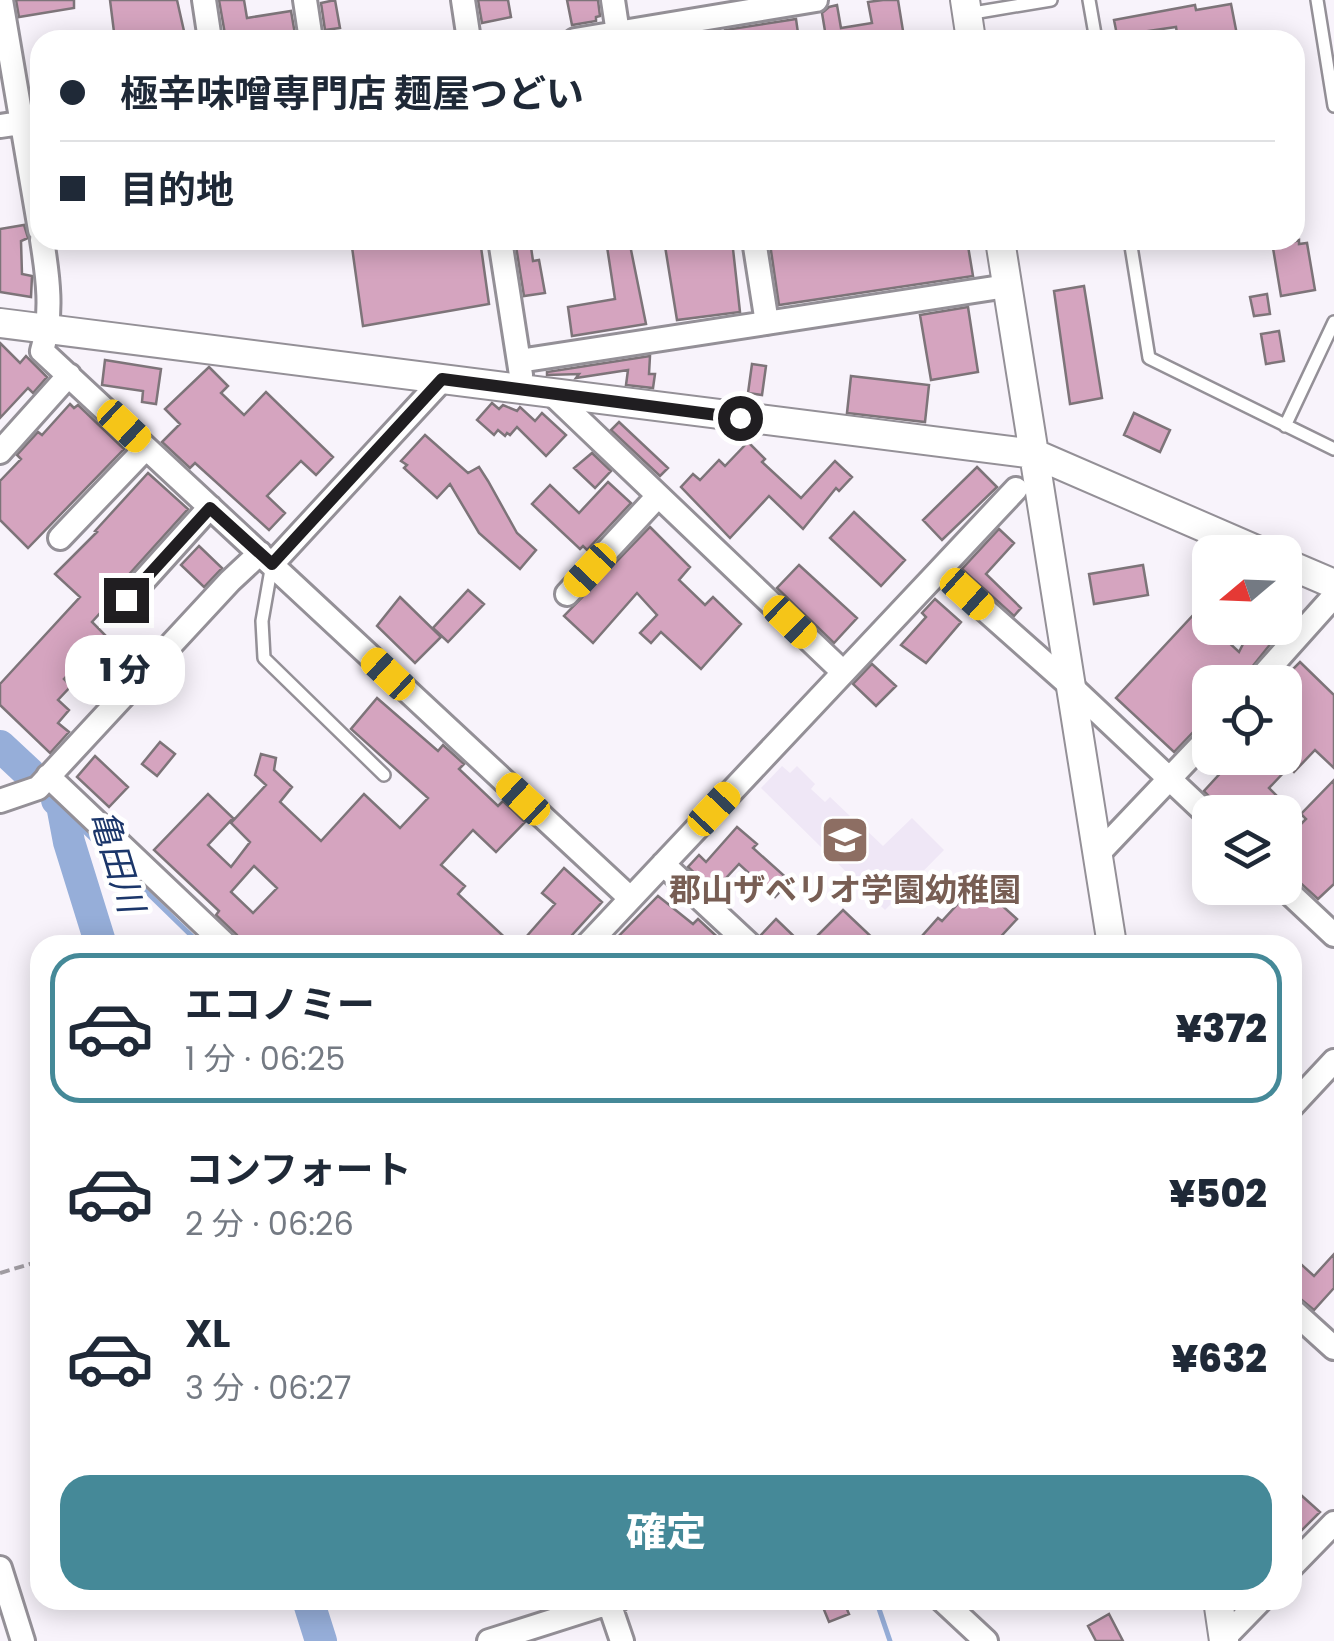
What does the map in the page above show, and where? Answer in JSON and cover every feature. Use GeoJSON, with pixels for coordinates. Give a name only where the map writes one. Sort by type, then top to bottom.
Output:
{"type":"FeatureCollection","features":[{"type":"Feature","properties":{"kind":"street"},"geometry":{"type":"LineString","coordinates":[[1,0],[30,176]]}},
{"type":"Feature","properties":{"kind":"street"},"geometry":{"type":"LineString","coordinates":[[204,0],[208,30]]}},
{"type":"Feature","properties":{"kind":"street"},"geometry":{"type":"LineString","coordinates":[[305,0],[309,30]]}},
{"type":"Feature","properties":{"kind":"street"},"geometry":{"type":"LineString","coordinates":[[463,0],[468,30]]}},
{"type":"Feature","properties":{"kind":"street"},"geometry":{"type":"LineString","coordinates":[[613,0],[618,30]]}},
{"type":"Feature","properties":{"kind":"street"},"geometry":{"type":"LineString","coordinates":[[640,30],[718,8],[816,0]]}},
{"type":"Feature","properties":{"kind":"street"},"geometry":{"type":"LineString","coordinates":[[44,250],[49,329],[42,351],[630,898]]}},
{"type":"Feature","properties":{"kind":"street"},"geometry":{"type":"LineString","coordinates":[[502,250],[519,360],[538,392],[658,496],[844,672]]}},
{"type":"Feature","properties":{"kind":"street"},"geometry":{"type":"LineString","coordinates":[[756,250],[767,323]]}},
{"type":"Feature","properties":{"kind":"street"},"geometry":{"type":"LineString","coordinates":[[1002,250],[1110,935]]}},
{"type":"Feature","properties":{"kind":"street"},"geometry":{"type":"LineString","coordinates":[[519,360],[1007,286]]}},
{"type":"Feature","properties":{"kind":"street"},"geometry":{"type":"LineString","coordinates":[[0,322],[1034,454],[1222,535]]}},
{"type":"Feature","properties":{"kind":"street"},"geometry":{"type":"LineString","coordinates":[[0,452],[69,376]]}},
{"type":"Feature","properties":{"kind":"street"},"geometry":{"type":"LineString","coordinates":[[0,801],[38,788],[230,580],[266,559],[442,379]]}},
{"type":"Feature","properties":{"kind":"street"},"geometry":{"type":"LineString","coordinates":[[60,538],[146,448]]}},
{"type":"Feature","properties":{"kind":"street"},"geometry":{"type":"LineString","coordinates":[[596,935],[1016,489]]}},
{"type":"Feature","properties":{"kind":"street"},"geometry":{"type":"LineString","coordinates":[[567,594],[658,496]]}},
{"type":"Feature","properties":{"kind":"street"},"geometry":{"type":"LineString","coordinates":[[126,600],[210,508]]}},
{"type":"Feature","properties":{"kind":"street"},"geometry":{"type":"LineString","coordinates":[[940,570],[1192,800]]}},
{"type":"Feature","properties":{"kind":"street"},"geometry":{"type":"LineString","coordinates":[[1302,570],[1334,584]]}},
{"type":"Feature","properties":{"kind":"street"},"geometry":{"type":"LineString","coordinates":[[1273,665],[1334,596]]}},
{"type":"Feature","properties":{"kind":"street"},"geometry":{"type":"LineString","coordinates":[[1098,854],[1192,756]]}},
{"type":"Feature","properties":{"kind":"street"},"geometry":{"type":"LineString","coordinates":[[48,776],[215,935]]}},
{"type":"Feature","properties":{"kind":"street"},"geometry":{"type":"LineString","coordinates":[[663,864],[739,935]]}},
{"type":"Feature","properties":{"kind":"street"},"geometry":{"type":"LineString","coordinates":[[1302,905],[1334,935]]}},
{"type":"Feature","properties":{"kind":"street"},"geometry":{"type":"LineString","coordinates":[[1302,1095],[1334,1060]]}},
{"type":"Feature","properties":{"kind":"street"},"geometry":{"type":"LineString","coordinates":[[1302,1319],[1334,1348]]}},
{"type":"Feature","properties":{"kind":"street"},"geometry":{"type":"LineString","coordinates":[[1302,1556],[1334,1523]]}},
{"type":"Feature","properties":{"kind":"street"},"geometry":{"type":"LineString","coordinates":[[0,1568],[23,1641]]}},
{"type":"Feature","properties":{"kind":"street"},"geometry":{"type":"LineString","coordinates":[[489,1641],[581,1610]]}},
{"type":"Feature","properties":{"kind":"street"},"geometry":{"type":"LineString","coordinates":[[614,1610],[622,1641]]}},
{"type":"Feature","properties":{"kind":"street"},"geometry":{"type":"LineString","coordinates":[[953,1610],[986,1641]]}},
{"type":"Feature","properties":{"kind":"street"},"geometry":{"type":"LineString","coordinates":[[1220,1610],[1224,1640]]}},
{"type":"Feature","properties":{"kind":"street"},"geometry":{"type":"LineString","coordinates":[[1224,1640],[1251,1610]]}},
{"type":"Feature","properties":{"kind":"lane"},"geometry":{"type":"LineString","coordinates":[[968,18],[1051,0]]}},
{"type":"Feature","properties":{"kind":"lane"},"geometry":{"type":"LineString","coordinates":[[1089,0],[1094,30]]}},
{"type":"Feature","properties":{"kind":"lane"},"geometry":{"type":"LineString","coordinates":[[1317,0],[1334,106]]}},
{"type":"Feature","properties":{"kind":"lane"},"geometry":{"type":"LineString","coordinates":[[1132,250],[1150,358],[1334,449]]}},
{"type":"Feature","properties":{"kind":"lane"},"geometry":{"type":"LineString","coordinates":[[1286,426],[1334,322]]}},
{"type":"Feature","properties":{"kind":"lane"},"geometry":{"type":"LineString","coordinates":[[266,559],[264,658],[384,776]]}},
{"type":"Feature","properties":{"kind":"path"},"geometry":{"type":"LineString","coordinates":[[0,1274],[30,1264]]}},
{"type":"Feature","properties":{"kind":"shaded area","name":"郡山ザベリオ学園幼稚園"},"geometry":{"type":"Polygon","coordinates":[[[782,766],[790,773],[797,766],[815,784],[811,789],[825,802],[830,797],[850,816],[845,821],[857,832],[863,827],[883,846],[912,818],[944,850],[885,910],[761,788],[782,766]]]}},
{"type":"Feature","properties":{"kind":"building"},"geometry":{"type":"Polygon","coordinates":[[[16,0],[74,0],[74,8],[19,17],[16,0]]]}},
{"type":"Feature","properties":{"kind":"building"},"geometry":{"type":"Polygon","coordinates":[[[110,0],[177,0],[184,30],[114,30],[110,0]]]}},
{"type":"Feature","properties":{"kind":"building"},"geometry":{"type":"Polygon","coordinates":[[[219,0],[244,0],[247,18],[291,11],[294,30],[224,30],[219,0]]]}},
{"type":"Feature","properties":{"kind":"building"},"geometry":{"type":"Polygon","coordinates":[[[335,0],[340,28],[325,30],[321,3],[335,0]]]}},
{"type":"Feature","properties":{"kind":"building"},"geometry":{"type":"Polygon","coordinates":[[[478,0],[508,0],[511,17],[482,23],[478,0]]]}},
{"type":"Feature","properties":{"kind":"building"},"geometry":{"type":"Polygon","coordinates":[[[567,0],[598,0],[600,16],[596,21],[572,25],[567,0]]]}},
{"type":"Feature","properties":{"kind":"building"},"geometry":{"type":"Polygon","coordinates":[[[898,0],[903,30],[825,30],[822,13],[837,5],[841,28],[872,23],[868,2],[898,0]]]}},
{"type":"Feature","properties":{"kind":"building"},"geometry":{"type":"Polygon","coordinates":[[[1231,4],[1236,30],[1176,27],[1116,30],[1114,20],[1195,5],[1196,10],[1231,4]]]}},
{"type":"Feature","properties":{"kind":"building"},"geometry":{"type":"Polygon","coordinates":[[[796,19],[798,30],[725,30],[796,19]]]}},
{"type":"Feature","properties":{"kind":"building"},"geometry":{"type":"Polygon","coordinates":[[[24,225],[28,238],[21,241],[22,274],[32,276],[31,297],[0,292],[0,229],[24,225]]]}},
{"type":"Feature","properties":{"kind":"building"},"geometry":{"type":"Polygon","coordinates":[[[1307,243],[1315,290],[1281,296],[1273,250],[1305,250],[1307,243]]]}},
{"type":"Feature","properties":{"kind":"building"},"geometry":{"type":"Polygon","coordinates":[[[352,250],[481,250],[489,304],[363,326],[352,250]]]}},
{"type":"Feature","properties":{"kind":"building"},"geometry":{"type":"Polygon","coordinates":[[[517,250],[531,250],[533,261],[539,260],[545,293],[524,296],[517,250]]]}},
{"type":"Feature","properties":{"kind":"building"},"geometry":{"type":"Polygon","coordinates":[[[608,250],[631,250],[646,324],[572,336],[568,307],[615,299],[608,250]]]}},
{"type":"Feature","properties":{"kind":"building"},"geometry":{"type":"Polygon","coordinates":[[[666,250],[733,250],[740,312],[677,320],[666,250]]]}},
{"type":"Feature","properties":{"kind":"building"},"geometry":{"type":"Polygon","coordinates":[[[771,250],[969,250],[973,276],[779,305],[771,250]]]}},
{"type":"Feature","properties":{"kind":"building"},"geometry":{"type":"Polygon","coordinates":[[[1084,286],[1102,398],[1070,404],[1054,291],[1084,286]]]}},
{"type":"Feature","properties":{"kind":"building"},"geometry":{"type":"Polygon","coordinates":[[[1267,294],[1270,314],[1254,316],[1250,297],[1267,294]]]}},
{"type":"Feature","properties":{"kind":"building"},"geometry":{"type":"Polygon","coordinates":[[[968,307],[978,372],[931,380],[920,315],[968,307]]]}},
{"type":"Feature","properties":{"kind":"building"},"geometry":{"type":"Polygon","coordinates":[[[1279,331],[1284,361],[1266,364],[1261,334],[1279,331]]]}},
{"type":"Feature","properties":{"kind":"building"},"geometry":{"type":"Polygon","coordinates":[[[0,343],[20,363],[26,356],[47,377],[33,393],[28,388],[0,418],[0,343]]]}},
{"type":"Feature","properties":{"kind":"building"},"geometry":{"type":"Polygon","coordinates":[[[650,356],[649,374],[655,374],[653,388],[626,385],[628,370],[576,378],[579,374],[547,375],[547,372],[650,356]]]}},
{"type":"Feature","properties":{"kind":"building"},"geometry":{"type":"Polygon","coordinates":[[[105,360],[161,369],[156,404],[142,402],[143,391],[102,385],[105,360]]]}},
{"type":"Feature","properties":{"kind":"building"},"geometry":{"type":"Polygon","coordinates":[[[752,364],[766,366],[762,395],[748,393],[752,364]]]}},
{"type":"Feature","properties":{"kind":"building"},"geometry":{"type":"Polygon","coordinates":[[[209,367],[228,386],[221,393],[244,415],[266,392],[333,457],[316,475],[301,461],[267,496],[285,513],[269,530],[195,463],[190,468],[162,442],[180,424],[165,409],[209,367]]]}},
{"type":"Feature","properties":{"kind":"building"},"geometry":{"type":"Polygon","coordinates":[[[851,376],[929,385],[925,422],[847,413],[851,376]]]}},
{"type":"Feature","properties":{"kind":"building"},"geometry":{"type":"Polygon","coordinates":[[[492,403],[499,409],[503,405],[517,411],[520,407],[535,421],[542,413],[566,435],[546,456],[517,427],[510,435],[498,430],[494,435],[477,420],[492,403]]]}},
{"type":"Feature","properties":{"kind":"building"},"geometry":{"type":"Polygon","coordinates":[[[70,404],[74,408],[78,405],[124,449],[28,548],[0,520],[0,481],[21,459],[17,455],[70,404]]]}},
{"type":"Feature","properties":{"kind":"building"},"geometry":{"type":"Polygon","coordinates":[[[1134,413],[1170,430],[1160,452],[1124,435],[1134,413]]]}},
{"type":"Feature","properties":{"kind":"building"},"geometry":{"type":"Polygon","coordinates":[[[619,422],[668,468],[660,476],[611,430],[619,422]]]}},
{"type":"Feature","properties":{"kind":"building"},"geometry":{"type":"Polygon","coordinates":[[[425,435],[468,473],[479,467],[517,533],[536,550],[520,569],[479,533],[450,484],[437,498],[404,468],[407,465],[401,461],[425,435]]]}},
{"type":"Feature","properties":{"kind":"building"},"geometry":{"type":"Polygon","coordinates":[[[748,442],[765,459],[762,462],[801,498],[835,461],[852,477],[839,491],[836,488],[803,529],[769,496],[730,538],[681,487],[693,474],[700,480],[719,460],[725,466],[748,442]]]}},
{"type":"Feature","properties":{"kind":"building"},"geometry":{"type":"Polygon","coordinates":[[[592,453],[611,471],[595,488],[574,468],[592,453]]]}},
{"type":"Feature","properties":{"kind":"building"},"geometry":{"type":"Polygon","coordinates":[[[977,467],[997,487],[942,540],[923,520],[977,467]]]}},
{"type":"Feature","properties":{"kind":"building"},"geometry":{"type":"Polygon","coordinates":[[[148,473],[188,509],[115,590],[111,601],[92,622],[105,635],[64,679],[71,686],[58,700],[69,710],[58,723],[69,732],[50,753],[0,705],[0,684],[80,597],[55,574],[148,473]]]}},
{"type":"Feature","properties":{"kind":"building"},"geometry":{"type":"Polygon","coordinates":[[[608,482],[631,503],[587,550],[583,546],[580,549],[532,504],[550,485],[579,513],[608,482]]]}},
{"type":"Feature","properties":{"kind":"building"},"geometry":{"type":"Polygon","coordinates":[[[854,512],[905,560],[881,586],[830,538],[854,512]]]}},
{"type":"Feature","properties":{"kind":"building"},"geometry":{"type":"Polygon","coordinates":[[[650,527],[690,567],[679,580],[705,605],[713,597],[741,624],[701,669],[661,632],[651,643],[640,633],[657,615],[637,593],[593,643],[564,616],[650,527]]]}},
{"type":"Feature","properties":{"kind":"building"},"geometry":{"type":"Polygon","coordinates":[[[999,529],[1014,543],[986,574],[1021,608],[1014,616],[962,569],[999,529]]]}},
{"type":"Feature","properties":{"kind":"building"},"geometry":{"type":"Polygon","coordinates":[[[199,546],[222,568],[204,587],[181,565],[199,546]]]}},
{"type":"Feature","properties":{"kind":"building"},"geometry":{"type":"Polygon","coordinates":[[[799,565],[857,618],[834,643],[777,588],[799,565]]]}},
{"type":"Feature","properties":{"kind":"building"},"geometry":{"type":"Polygon","coordinates":[[[1143,565],[1148,595],[1094,604],[1089,574],[1143,565]]]}},
{"type":"Feature","properties":{"kind":"building"},"geometry":{"type":"Polygon","coordinates":[[[468,590],[484,604],[448,642],[433,628],[468,590]]]}},
{"type":"Feature","properties":{"kind":"building"},"geometry":{"type":"Polygon","coordinates":[[[400,597],[441,637],[415,663],[377,626],[400,597]]]}},
{"type":"Feature","properties":{"kind":"building"},"geometry":{"type":"Polygon","coordinates":[[[935,599],[961,622],[926,663],[901,645],[926,617],[922,613],[935,599]]]}},
{"type":"Feature","properties":{"kind":"building"},"geometry":{"type":"Polygon","coordinates":[[[1192,616],[1192,645],[1231,645],[1239,652],[1242,645],[1270,645],[1254,665],[1192,665],[1192,733],[1174,752],[1116,698],[1192,616]]]}},
{"type":"Feature","properties":{"kind":"building"},"geometry":{"type":"Polygon","coordinates":[[[1300,662],[1334,695],[1334,768],[1315,750],[1302,764],[1302,665],[1297,665],[1300,662]]]}},
{"type":"Feature","properties":{"kind":"building"},"geometry":{"type":"Polygon","coordinates":[[[872,664],[896,686],[876,706],[853,684],[872,664]]]}},
{"type":"Feature","properties":{"kind":"building"},"geometry":{"type":"Polygon","coordinates":[[[377,698],[438,751],[443,745],[464,764],[459,769],[498,806],[503,801],[525,822],[496,852],[473,830],[441,865],[465,886],[458,894],[502,935],[237,935],[216,915],[219,911],[154,850],[208,794],[233,818],[208,845],[231,867],[250,842],[231,823],[266,785],[255,775],[261,754],[276,758],[274,770],[292,787],[280,802],[321,841],[364,794],[400,828],[428,798],[351,729],[377,698]],[[254,866],[231,892],[253,913],[277,888],[254,866]]]}},
{"type":"Feature","properties":{"kind":"building"},"geometry":{"type":"Polygon","coordinates":[[[160,742],[175,754],[157,776],[142,764],[160,742]]]}},
{"type":"Feature","properties":{"kind":"building"},"geometry":{"type":"Polygon","coordinates":[[[95,756],[128,787],[109,807],[77,777],[95,756]]]}},
{"type":"Feature","properties":{"kind":"building"},"geometry":{"type":"Polygon","coordinates":[[[1219,775],[1281,775],[1269,788],[1276,795],[1208,795],[1204,791],[1219,775]]]}},
{"type":"Feature","properties":{"kind":"building"},"geometry":{"type":"Polygon","coordinates":[[[1334,780],[1334,884],[1318,899],[1302,884],[1302,823],[1306,819],[1302,813],[1334,780]]]}},
{"type":"Feature","properties":{"kind":"building"},"geometry":{"type":"Polygon","coordinates":[[[737,827],[757,844],[753,848],[790,881],[775,897],[739,864],[714,891],[688,867],[699,855],[706,862],[737,827]]]}},
{"type":"Feature","properties":{"kind":"building"},"geometry":{"type":"Polygon","coordinates":[[[564,868],[602,902],[572,935],[528,935],[555,904],[542,893],[564,868]]]}},
{"type":"Feature","properties":{"kind":"building"},"geometry":{"type":"Polygon","coordinates":[[[977,883],[1017,919],[1002,935],[923,935],[938,918],[942,921],[977,883]]]}},
{"type":"Feature","properties":{"kind":"building"},"geometry":{"type":"Polygon","coordinates":[[[658,896],[693,924],[698,919],[715,935],[620,935],[658,896]]]}},
{"type":"Feature","properties":{"kind":"building"},"geometry":{"type":"Polygon","coordinates":[[[843,910],[869,935],[818,935],[843,910]]]}},
{"type":"Feature","properties":{"kind":"building"},"geometry":{"type":"Polygon","coordinates":[[[776,919],[793,935],[761,935],[776,919]]]}},
{"type":"Feature","properties":{"kind":"building"},"geometry":{"type":"Polygon","coordinates":[[[1334,1254],[1334,1288],[1314,1310],[1302,1300],[1302,1265],[1314,1276],[1334,1254]]]}},
{"type":"Feature","properties":{"kind":"building"},"geometry":{"type":"Polygon","coordinates":[[[1302,1496],[1320,1512],[1302,1530],[1302,1496]]]}},
{"type":"Feature","properties":{"kind":"building"},"geometry":{"type":"Polygon","coordinates":[[[824,1610],[847,1610],[849,1614],[829,1622],[824,1610]]]}},
{"type":"Feature","properties":{"kind":"building"},"geometry":{"type":"Polygon","coordinates":[[[1109,1614],[1123,1641],[1096,1641],[1088,1626],[1109,1614]]]}},
{"type":"Feature","properties":{"kind":"waterway","name":"亀田川"},"geometry":{"type":"LineString","coordinates":[[0,746],[29,773]]}},
{"type":"Feature","properties":{"kind":"waterway","name":"亀田川"},"geometry":{"type":"LineString","coordinates":[[57,800],[62,805],[69,842],[98,935]]}},
{"type":"Feature","properties":{"kind":"waterway"},"geometry":{"type":"LineString","coordinates":[[62,805],[191,935]]}},
{"type":"Feature","properties":{"kind":"waterway","name":"亀田川"},"geometry":{"type":"LineString","coordinates":[[311,1610],[321,1641]]}},
{"type":"Feature","properties":{"kind":"waterway"},"geometry":{"type":"LineString","coordinates":[[879,1610],[890,1641]]}},
{"type":"Feature","properties":{"kind":"place","name":"郡山ザベリオ学園幼稚園"},"geometry":{"type":"Point","coordinates":[845,840]}},
{"type":"Feature","properties":{"kind":"route"},"geometry":{"type":"LineString","coordinates":[[126,600],[210,508],[272,564],[442,379],[740,418]]}}]}
